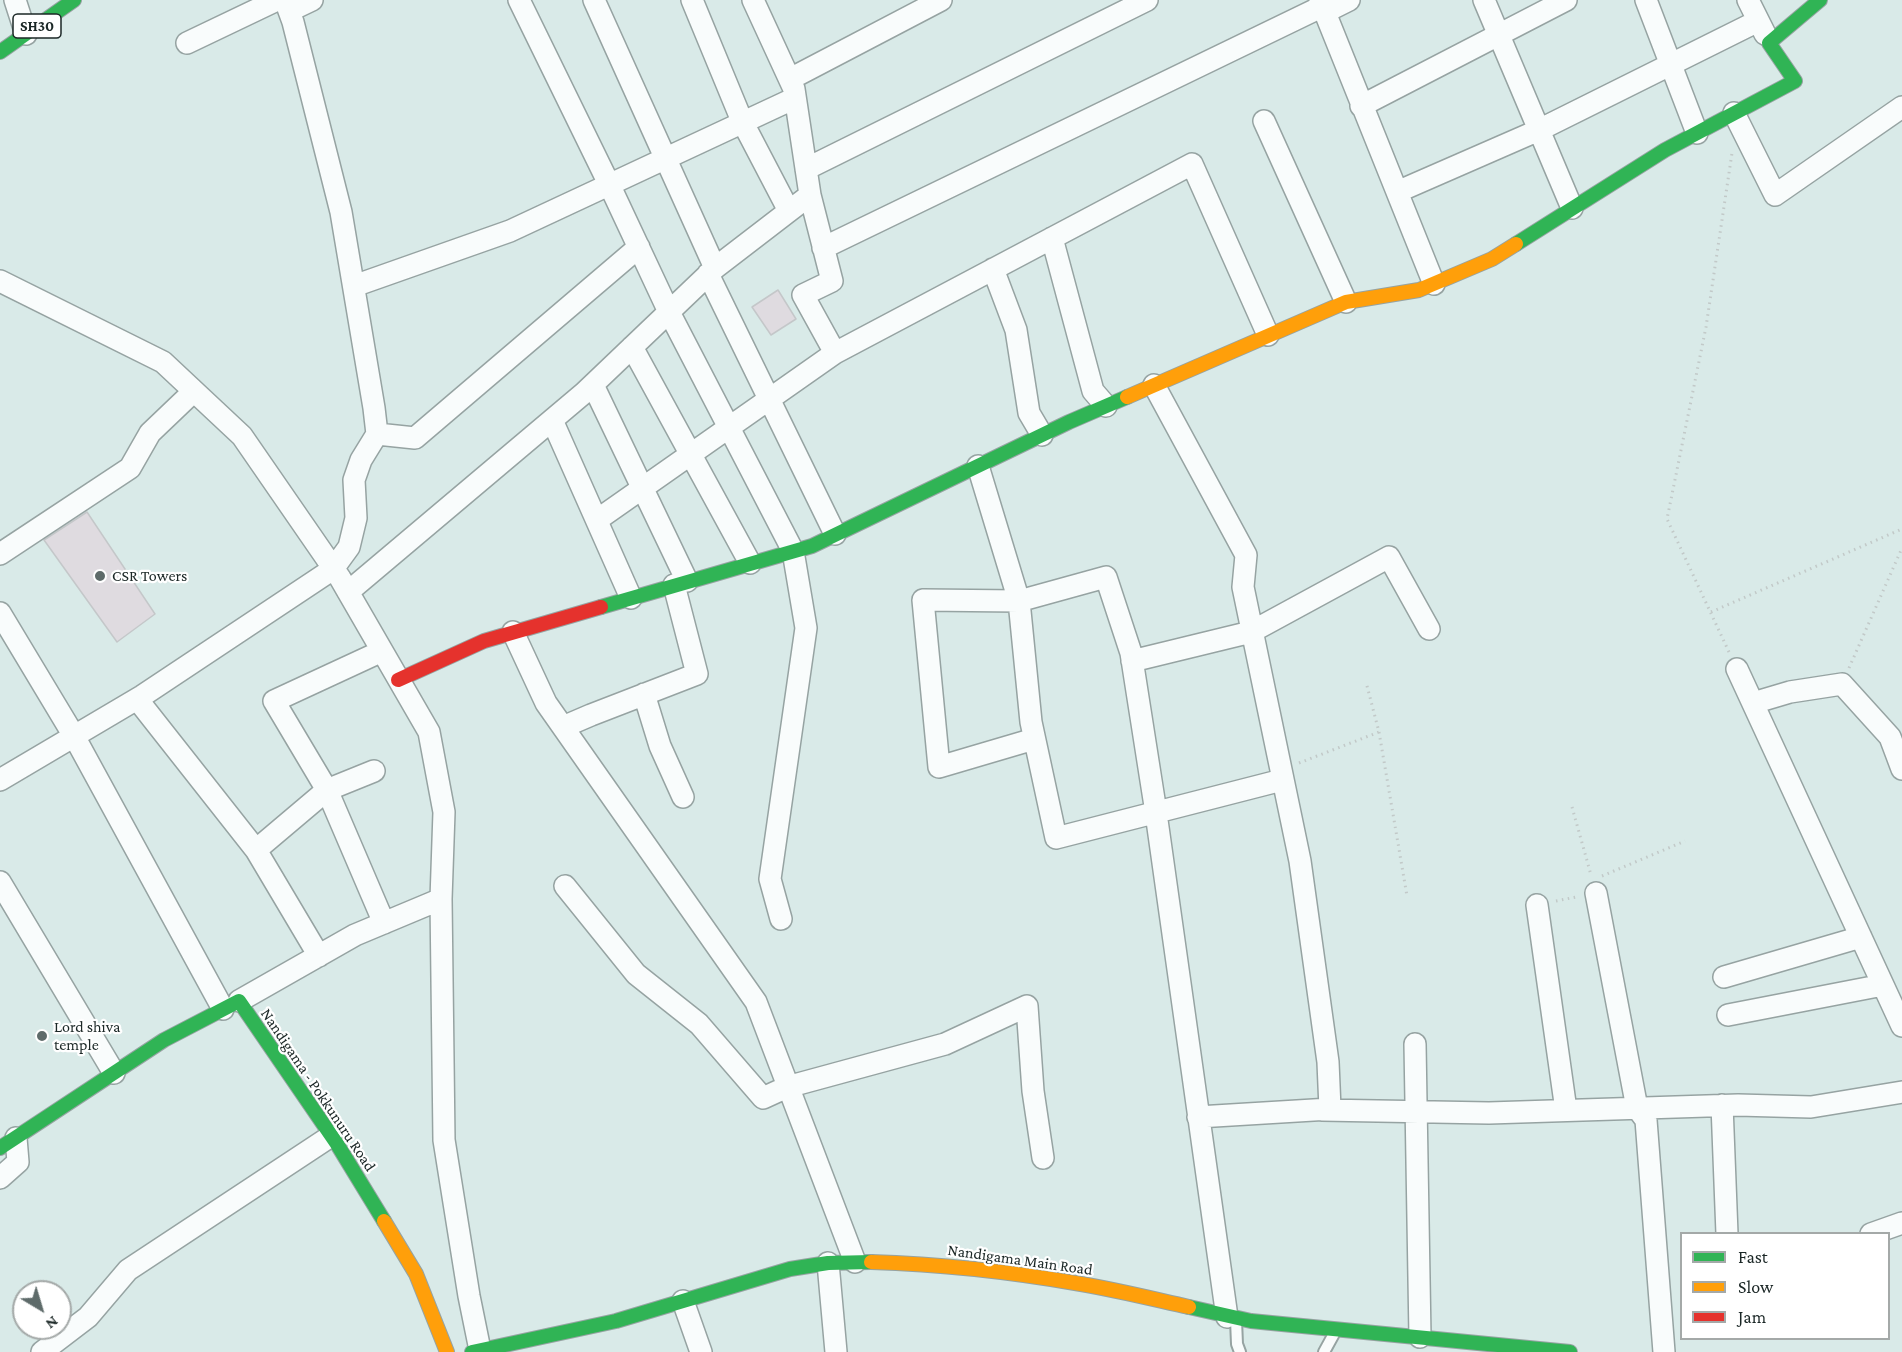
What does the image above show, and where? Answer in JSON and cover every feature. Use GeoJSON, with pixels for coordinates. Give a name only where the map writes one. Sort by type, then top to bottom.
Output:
{"type":"FeatureCollection","features":[{"type":"Feature","properties":{"kind":"street"},"geometry":{"type":"LineString","coordinates":[[15,0],[26,34]]}},
{"type":"Feature","properties":{"kind":"street","name":"SH30"},"geometry":{"type":"LineString","coordinates":[[0,52],[74,0]]}},
{"type":"Feature","properties":{"kind":"street"},"geometry":{"type":"LineString","coordinates":[[187,43],[284,4],[312,0]]}},
{"type":"Feature","properties":{"kind":"street"},"geometry":{"type":"LineString","coordinates":[[519,0],[669,312],[793,551],[807,628],[770,879],[781,919]]}},
{"type":"Feature","properties":{"kind":"street"},"geometry":{"type":"LineString","coordinates":[[594,0],[666,157],[712,271],[769,399],[836,534]]}},
{"type":"Feature","properties":{"kind":"street"},"geometry":{"type":"LineString","coordinates":[[692,0],[742,121],[789,211]]}},
{"type":"Feature","properties":{"kind":"street"},"geometry":{"type":"LineString","coordinates":[[354,286],[510,231],[742,121],[792,88],[941,0]]}},
{"type":"Feature","properties":{"kind":"street"},"geometry":{"type":"LineString","coordinates":[[806,169],[1147,0]]}},
{"type":"Feature","properties":{"kind":"street"},"geometry":{"type":"LineString","coordinates":[[823,248],[1323,6],[1349,0]]}},
{"type":"Feature","properties":{"kind":"street"},"geometry":{"type":"LineString","coordinates":[[1484,0],[1572,208]]}},
{"type":"Feature","properties":{"kind":"street"},"geometry":{"type":"LineString","coordinates":[[1361,106],[1566,0]]}},
{"type":"Feature","properties":{"kind":"street"},"geometry":{"type":"LineString","coordinates":[[1646,0],[1697,133]]}},
{"type":"Feature","properties":{"kind":"street"},"geometry":{"type":"LineString","coordinates":[[399,680],[483,641],[812,546],[1042,435],[1346,302],[1419,290],[1492,259],[1665,150],[1795,81],[1769,43],[1748,0]]}},
{"type":"Feature","properties":{"kind":"street"},"geometry":{"type":"LineString","coordinates":[[1769,43],[1820,0]]}},
{"type":"Feature","properties":{"kind":"street"},"geometry":{"type":"LineString","coordinates":[[761,3],[792,88],[810,195],[832,281],[802,295],[835,353]]}},
{"type":"Feature","properties":{"kind":"street"},"geometry":{"type":"LineString","coordinates":[[0,780],[137,699],[333,569],[350,547],[356,518],[354,480],[361,460],[377,434],[374,408],[341,212],[294,22],[284,4]]}},
{"type":"Feature","properties":{"kind":"street"},"geometry":{"type":"LineString","coordinates":[[1323,6],[1434,284]]}},
{"type":"Feature","properties":{"kind":"street"},"geometry":{"type":"LineString","coordinates":[[1396,192],[1539,130],[1758,21]]}},
{"type":"Feature","properties":{"kind":"street"},"geometry":{"type":"LineString","coordinates":[[1734,113],[1775,195],[1902,107]]}},
{"type":"Feature","properties":{"kind":"street"},"geometry":{"type":"LineString","coordinates":[[1264,121],[1346,302]]}},
{"type":"Feature","properties":{"kind":"street"},"geometry":{"type":"LineString","coordinates":[[597,520],[835,353],[1192,164],[1268,335]]}},
{"type":"Feature","properties":{"kind":"street"},"geometry":{"type":"LineString","coordinates":[[348,592],[592,385],[712,271],[810,195]]}},
{"type":"Feature","properties":{"kind":"street"},"geometry":{"type":"LineString","coordinates":[[1052,238],[1094,391],[1106,406]]}},
{"type":"Feature","properties":{"kind":"street"},"geometry":{"type":"LineString","coordinates":[[377,434],[414,438],[639,247]]}},
{"type":"Feature","properties":{"kind":"street"},"geometry":{"type":"LineString","coordinates":[[993,269],[1016,330],[1029,413],[1042,435]]}},
{"type":"Feature","properties":{"kind":"street"},"geometry":{"type":"LineString","coordinates":[[0,281],[163,362],[242,436],[348,592],[429,732],[444,812],[441,899],[444,1140],[476,1351]]}},
{"type":"Feature","properties":{"kind":"street"},"geometry":{"type":"LineString","coordinates":[[632,347],[750,563]]}},
{"type":"Feature","properties":{"kind":"street"},"geometry":{"type":"LineString","coordinates":[[563,728],[696,674],[681,583],[642,488],[592,385]]}},
{"type":"Feature","properties":{"kind":"street"},"geometry":{"type":"LineString","coordinates":[[1154,385],[1246,555],[1243,587],[1300,861],[1328,1062],[1330,1109],[1198,1117]]}},
{"type":"Feature","properties":{"kind":"street"},"geometry":{"type":"LineString","coordinates":[[0,554],[130,468],[150,433],[194,391]]}},
{"type":"Feature","properties":{"kind":"street"},"geometry":{"type":"LineString","coordinates":[[552,420],[631,598]]}},
{"type":"Feature","properties":{"kind":"street"},"geometry":{"type":"LineString","coordinates":[[978,466],[1019,601],[1030,722],[1056,838],[1156,813],[1281,775]]}},
{"type":"Feature","properties":{"kind":"street"},"geometry":{"type":"LineString","coordinates":[[1132,661],[1251,632],[1389,557],[1429,629]]}},
{"type":"Feature","properties":{"kind":"street"},"geometry":{"type":"LineString","coordinates":[[1034,739],[939,767],[923,600],[1019,601],[1106,577],[1132,661],[1156,813],[1198,1117],[1231,1317]]}},
{"type":"Feature","properties":{"kind":"street"},"geometry":{"type":"LineString","coordinates":[[0,613],[231,1005]]}},
{"type":"Feature","properties":{"kind":"street"},"geometry":{"type":"LineString","coordinates":[[513,632],[546,703],[756,1002],[855,1262]]}},
{"type":"Feature","properties":{"kind":"street"},"geometry":{"type":"LineString","coordinates":[[382,651],[274,701],[327,790],[384,923]]}},
{"type":"Feature","properties":{"kind":"street"},"geometry":{"type":"LineString","coordinates":[[1737,669],[1902,1026]]}},
{"type":"Feature","properties":{"kind":"street"},"geometry":{"type":"LineString","coordinates":[[1753,704],[1790,692],[1842,684],[1890,737],[1902,769]]}},
{"type":"Feature","properties":{"kind":"street"},"geometry":{"type":"LineString","coordinates":[[644,694],[660,746],[683,797]]}},
{"type":"Feature","properties":{"kind":"street"},"geometry":{"type":"LineString","coordinates":[[137,699],[256,850],[319,956]]}},
{"type":"Feature","properties":{"kind":"street"},"geometry":{"type":"LineString","coordinates":[[256,850],[327,790],[374,771]]}},
{"type":"Feature","properties":{"kind":"street"},"geometry":{"type":"LineString","coordinates":[[0,882],[114,1073]]}},
{"type":"Feature","properties":{"kind":"street"},"geometry":{"type":"LineString","coordinates":[[565,886],[636,974],[699,1024],[763,1098],[787,1087],[945,1044],[1027,1006],[1033,1091],[1043,1158]]}},
{"type":"Feature","properties":{"kind":"street"},"geometry":{"type":"LineString","coordinates":[[1596,893],[1637,1108],[1646,1119],[1664,1352]]}},
{"type":"Feature","properties":{"kind":"street"},"geometry":{"type":"LineString","coordinates":[[0,1178],[18,1162],[8,1143],[164,1040],[355,935],[441,899]]}},
{"type":"Feature","properties":{"kind":"street"},"geometry":{"type":"LineString","coordinates":[[1537,905],[1566,1110]]}},
{"type":"Feature","properties":{"kind":"street"},"geometry":{"type":"LineString","coordinates":[[1724,977],[1861,937]]}},
{"type":"Feature","properties":{"kind":"street"},"geometry":{"type":"LineString","coordinates":[[1728,1015],[1883,985]]}},
{"type":"Feature","properties":{"kind":"street","name":"Nandigama - Pokkunuru Road"},"geometry":{"type":"LineString","coordinates":[[231,1005],[331,1136],[416,1274],[447,1352]]}},
{"type":"Feature","properties":{"kind":"street"},"geometry":{"type":"LineString","coordinates":[[1415,1044],[1420,1337]]}},
{"type":"Feature","properties":{"kind":"street"},"geometry":{"type":"LineString","coordinates":[[1322,1110],[1489,1113],[1722,1106],[1811,1107],[1902,1092]]}},
{"type":"Feature","properties":{"kind":"street"},"geometry":{"type":"LineString","coordinates":[[1722,1106],[1727,1232]]}},
{"type":"Feature","properties":{"kind":"street"},"geometry":{"type":"LineString","coordinates":[[42,1352],[88,1317],[128,1270],[331,1136]]}},
{"type":"Feature","properties":{"kind":"street"},"geometry":{"type":"LineString","coordinates":[[1874,1232],[1902,1223]]}},
{"type":"Feature","properties":{"kind":"street","name":"Nandigama Main Road"},"geometry":{"type":"LineString","coordinates":[[476,1351],[616,1322],[790,1269],[828,1263],[855,1262],[911,1263],[998,1271],[1083,1284],[1231,1317],[1525,1350],[1570,1352]]}},
{"type":"Feature","properties":{"kind":"street"},"geometry":{"type":"LineString","coordinates":[[828,1263],[836,1352]]}},
{"type":"Feature","properties":{"kind":"street"},"geometry":{"type":"LineString","coordinates":[[683,1301],[701,1352]]}},
{"type":"Feature","properties":{"kind":"lane"},"geometry":{"type":"LineString","coordinates":[[1231,1317],[1240,1352]]}},
{"type":"Feature","properties":{"kind":"lane"},"geometry":{"type":"LineString","coordinates":[[1324,1352],[1337,1329]]}},
{"type":"Feature","properties":{"kind":"path"},"geometry":{"type":"LineString","coordinates":[[1733,151],[1706,327],[1667,519],[1737,669]]}},
{"type":"Feature","properties":{"kind":"path"},"geometry":{"type":"LineString","coordinates":[[1711,613],[1902,529]]}},
{"type":"Feature","properties":{"kind":"path"},"geometry":{"type":"LineString","coordinates":[[1842,684],[1902,548]]}},
{"type":"Feature","properties":{"kind":"path"},"geometry":{"type":"LineString","coordinates":[[1366,682],[1379,732],[1407,896]]}},
{"type":"Feature","properties":{"kind":"path"},"geometry":{"type":"LineString","coordinates":[[1281,775],[1379,732]]}},
{"type":"Feature","properties":{"kind":"path"},"geometry":{"type":"LineString","coordinates":[[1572,807],[1592,880],[1685,841]]}},
{"type":"Feature","properties":{"kind":"path"},"geometry":{"type":"LineString","coordinates":[[1537,905],[1596,893]]}},
{"type":"Feature","properties":{"kind":"building"},"geometry":{"type":"Polygon","coordinates":[[[778,290],[796,319],[771,335],[752,307],[778,290]]]}},
{"type":"Feature","properties":{"kind":"building","name":"CSR Towers"},"geometry":{"type":"Polygon","coordinates":[[[87,512],[155,614],[117,642],[44,540],[87,512]]]}},
{"type":"Feature","properties":{"kind":"traffic: fast"},"geometry":{"type":"LineString","coordinates":[[0,52],[74,0]]}},
{"type":"Feature","properties":{"kind":"traffic: fast"},"geometry":{"type":"LineString","coordinates":[[1516,244],[1665,150],[1795,81],[1769,43],[1820,0]]}},
{"type":"Feature","properties":{"kind":"traffic: fast"},"geometry":{"type":"LineString","coordinates":[[601,607],[812,546],[1069,422],[1127,397]]}},
{"type":"Feature","properties":{"kind":"traffic: fast"},"geometry":{"type":"LineString","coordinates":[[0,1148],[164,1040],[239,1001],[337,1144],[384,1221]]}},
{"type":"Feature","properties":{"kind":"traffic: fast"},"geometry":{"type":"LineString","coordinates":[[472,1352],[616,1321],[790,1269],[828,1263],[871,1262]]}},
{"type":"Feature","properties":{"kind":"traffic: fast"},"geometry":{"type":"LineString","coordinates":[[1189,1307],[1251,1321],[1570,1352]]}},
{"type":"Feature","properties":{"kind":"traffic: slow"},"geometry":{"type":"LineString","coordinates":[[1127,397],[1346,302],[1419,290],[1492,259],[1516,244]]}},
{"type":"Feature","properties":{"kind":"traffic: slow"},"geometry":{"type":"LineString","coordinates":[[384,1221],[416,1274],[447,1352]]}},
{"type":"Feature","properties":{"kind":"traffic: slow"},"geometry":{"type":"LineString","coordinates":[[871,1262],[977,1269],[1029,1276],[1108,1289],[1189,1307]]}},
{"type":"Feature","properties":{"kind":"traffic: jam"},"geometry":{"type":"LineString","coordinates":[[398,680],[484,641],[601,607]]}},
{"type":"Feature","properties":{"kind":"place","name":"CSR Towers"},"geometry":{"type":"Point","coordinates":[100,576]}},
{"type":"Feature","properties":{"kind":"place","name":"Lord shiva temple"},"geometry":{"type":"Point","coordinates":[42,1036]}}]}
